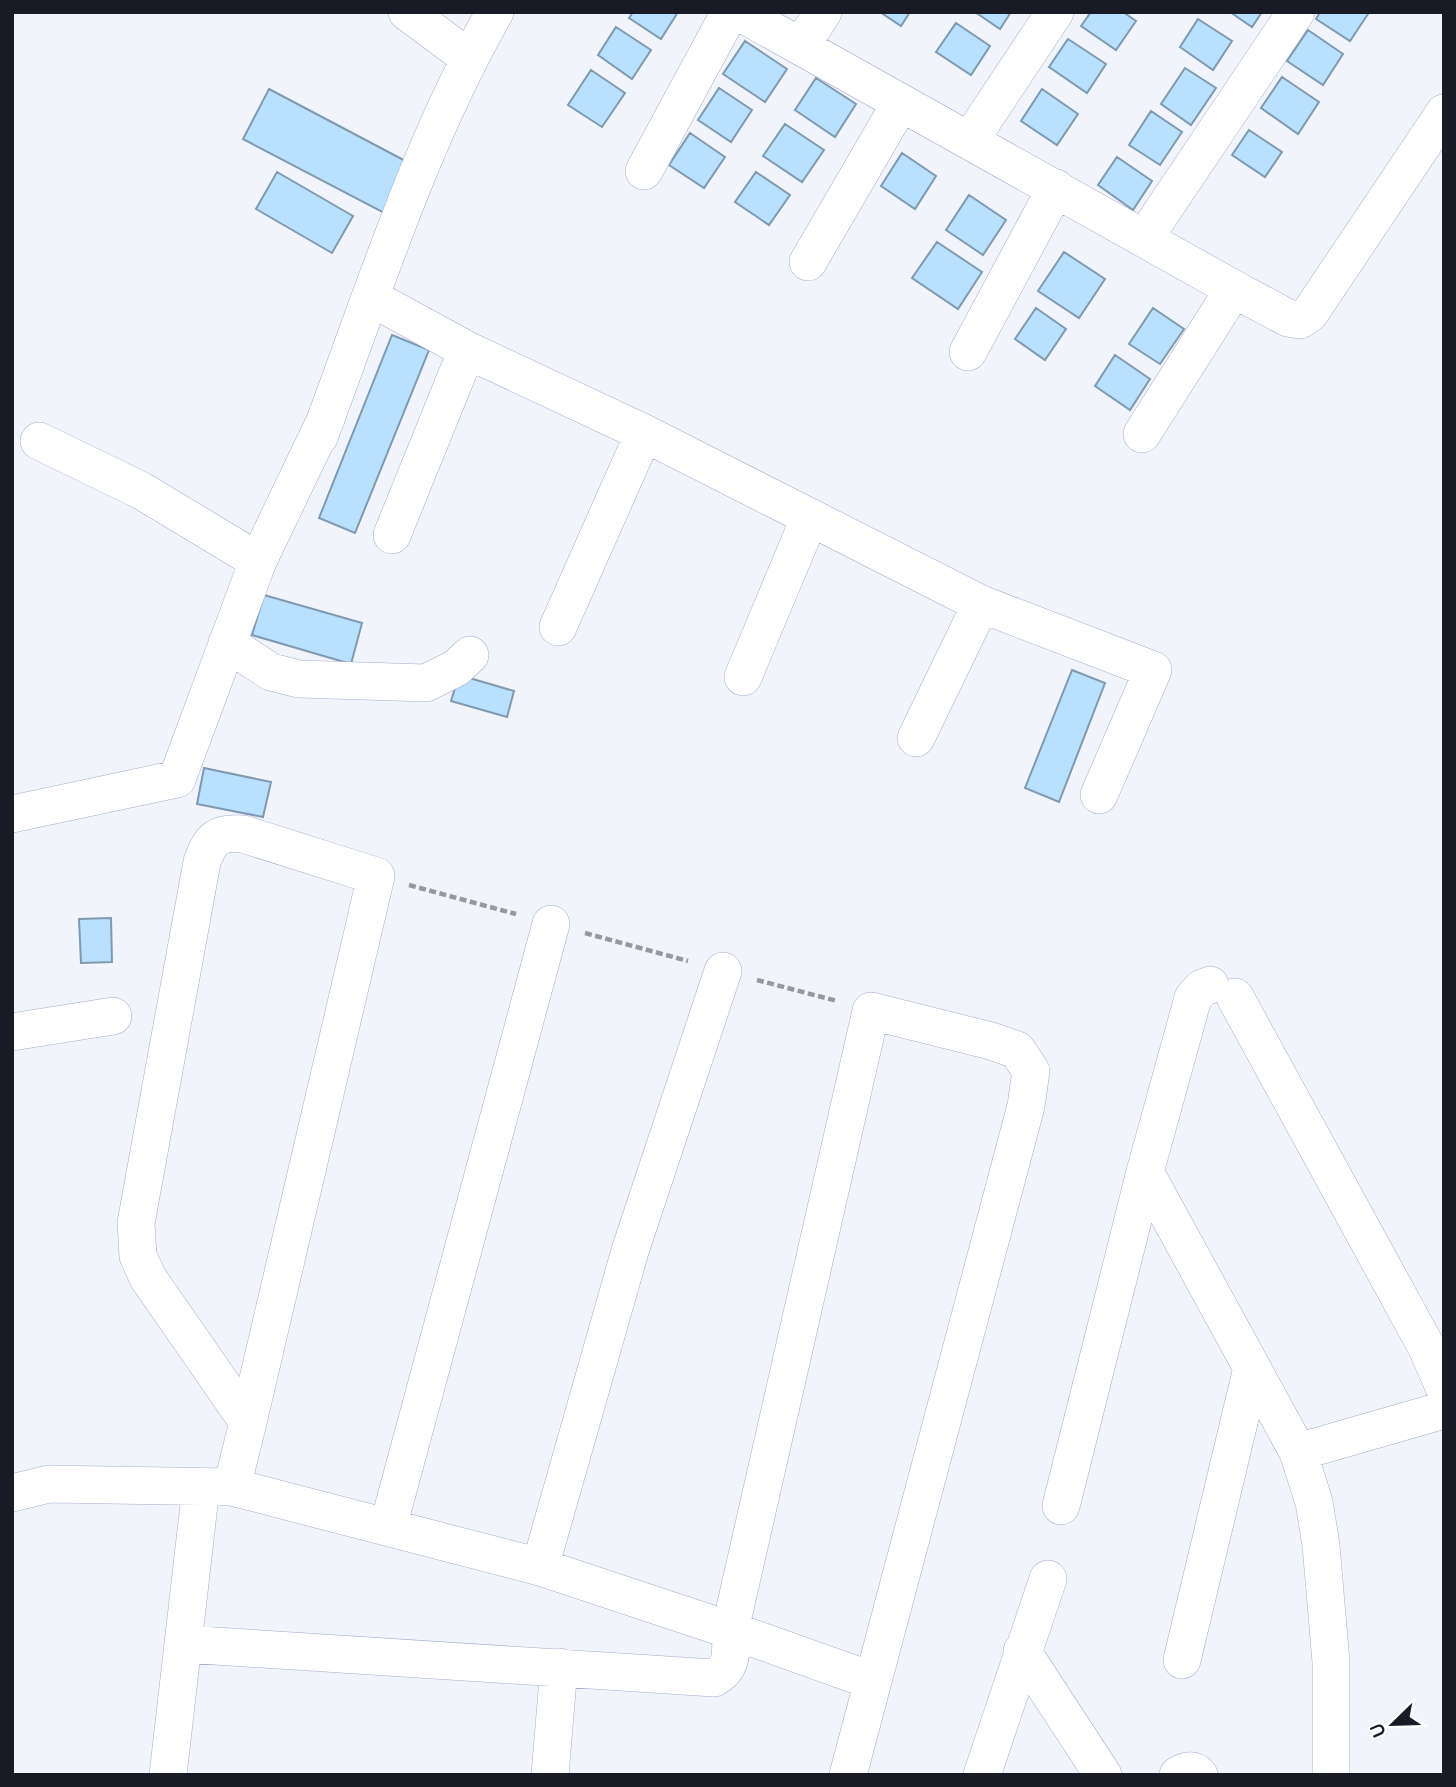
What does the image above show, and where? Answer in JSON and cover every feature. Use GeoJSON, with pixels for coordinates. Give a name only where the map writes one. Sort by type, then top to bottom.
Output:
{"type":"FeatureCollection","features":[{"type":"Feature","properties":{"kind":"street"},"geometry":{"type":"LineString","coordinates":[[407,12],[469,58]]}},
{"type":"Feature","properties":{"kind":"street"},"geometry":{"type":"LineString","coordinates":[[12,814],[177,779],[258,561],[322,428],[370,297],[469,58],[495,12]]}},
{"type":"Feature","properties":{"kind":"street"},"geometry":{"type":"LineString","coordinates":[[644,171],[730,12]]}},
{"type":"Feature","properties":{"kind":"street"},"geometry":{"type":"LineString","coordinates":[[739,12],[1234,289],[1288,318],[1300,320],[1305,318],[1444,113]]}},
{"type":"Feature","properties":{"kind":"street"},"geometry":{"type":"LineString","coordinates":[[801,47],[823,12]]}},
{"type":"Feature","properties":{"kind":"street"},"geometry":{"type":"LineString","coordinates":[[970,140],[1055,12]]}},
{"type":"Feature","properties":{"kind":"street"},"geometry":{"type":"LineString","coordinates":[[1145,237],[1296,12]]}},
{"type":"Feature","properties":{"kind":"street"},"geometry":{"type":"LineString","coordinates":[[808,262],[900,104]]}},
{"type":"Feature","properties":{"kind":"street"},"geometry":{"type":"LineString","coordinates":[[968,352],[1056,188]]}},
{"type":"Feature","properties":{"kind":"street"},"geometry":{"type":"LineString","coordinates":[[1142,434],[1234,289]]}},
{"type":"Feature","properties":{"kind":"street"},"geometry":{"type":"LineString","coordinates":[[370,297],[467,350],[644,433],[981,604],[1153,670],[1099,795]]}},
{"type":"Feature","properties":{"kind":"street"},"geometry":{"type":"LineString","coordinates":[[392,535],[467,350]]}},
{"type":"Feature","properties":{"kind":"street"},"geometry":{"type":"LineString","coordinates":[[558,628],[644,433]]}},
{"type":"Feature","properties":{"kind":"street"},"geometry":{"type":"LineString","coordinates":[[39,441],[142,491],[258,561]]}},
{"type":"Feature","properties":{"kind":"street"},"geometry":{"type":"LineString","coordinates":[[743,677],[810,517]]}},
{"type":"Feature","properties":{"kind":"street"},"geometry":{"type":"LineString","coordinates":[[916,738],[981,604]]}},
{"type":"Feature","properties":{"kind":"street"},"geometry":{"type":"LineString","coordinates":[[228,643],[271,671],[299,679],[426,683],[456,668],[470,655]]}},
{"type":"Feature","properties":{"kind":"street"},"geometry":{"type":"LineString","coordinates":[[168,1775],[184,1644],[217,1487],[248,1422],[376,876],[243,834],[230,833],[218,836],[209,844],[202,862],[136,1223],[138,1256],[148,1278],[248,1422]]}},
{"type":"Feature","properties":{"kind":"street"},"geometry":{"type":"LineString","coordinates":[[388,1527],[551,924]]}},
{"type":"Feature","properties":{"kind":"street"},"geometry":{"type":"LineString","coordinates":[[540,1567],[630,1251],[723,971]]}},
{"type":"Feature","properties":{"kind":"street"},"geometry":{"type":"LineString","coordinates":[[1060,1506],[1144,1172],[1193,998],[1202,988],[1223,991],[1427,1348],[1444,1387]]}},
{"type":"Feature","properties":{"kind":"street"},"geometry":{"type":"LineString","coordinates":[[184,1644],[714,1678],[723,1673],[731,1660],[730,1630],[871,1011],[1004,1045],[1017,1050],[1031,1071],[1026,1106],[848,1775]]}},
{"type":"Feature","properties":{"kind":"street"},"geometry":{"type":"LineString","coordinates":[[12,1032],[113,1016]]}},
{"type":"Feature","properties":{"kind":"street"},"geometry":{"type":"LineString","coordinates":[[1144,1172],[1298,1452],[1314,1502],[1321,1545],[1331,1662],[1331,1775]]}},
{"type":"Feature","properties":{"kind":"street"},"geometry":{"type":"LineString","coordinates":[[1182,1660],[1252,1368]]}},
{"type":"Feature","properties":{"kind":"street"},"geometry":{"type":"LineString","coordinates":[[1298,1452],[1444,1410]]}},
{"type":"Feature","properties":{"kind":"street"},"geometry":{"type":"LineString","coordinates":[[12,1493],[49,1484],[217,1487],[388,1527],[540,1567],[873,1681]]}},
{"type":"Feature","properties":{"kind":"street"},"geometry":{"type":"LineString","coordinates":[[982,1775],[1048,1579]]}},
{"type":"Feature","properties":{"kind":"street"},"geometry":{"type":"LineString","coordinates":[[1022,1651],[1103,1775]]}},
{"type":"Feature","properties":{"kind":"street"},"geometry":{"type":"LineString","coordinates":[[550,1775],[559,1667]]}},
{"type":"Feature","properties":{"kind":"street"},"geometry":{"type":"LineString","coordinates":[[1178,1775],[1185,1771],[1199,1775]]}},
{"type":"Feature","properties":{"kind":"path"},"geometry":{"type":"LineString","coordinates":[[376,876],[871,1011]]}},
{"type":"Feature","properties":{"kind":"building"},"geometry":{"type":"Polygon","coordinates":[[[633,12],[678,12],[661,39],[629,18],[633,12]]]}},
{"type":"Feature","properties":{"kind":"building"},"geometry":{"type":"Polygon","coordinates":[[[880,12],[910,12],[901,26],[880,12]]]}},
{"type":"Feature","properties":{"kind":"building"},"geometry":{"type":"Polygon","coordinates":[[[975,12],[1011,12],[1000,29],[975,12]]]}},
{"type":"Feature","properties":{"kind":"building"},"geometry":{"type":"Polygon","coordinates":[[[1091,12],[1123,12],[1136,21],[1116,50],[1081,26],[1091,12]]]}},
{"type":"Feature","properties":{"kind":"building"},"geometry":{"type":"Polygon","coordinates":[[[1230,12],[1262,12],[1252,27],[1230,12]]]}},
{"type":"Feature","properties":{"kind":"building"},"geometry":{"type":"Polygon","coordinates":[[[1320,12],[1368,14],[1350,41],[1316,19],[1320,12]]]}},
{"type":"Feature","properties":{"kind":"building"},"geometry":{"type":"Polygon","coordinates":[[[1198,19],[1232,41],[1213,70],[1180,47],[1198,19]]]}},
{"type":"Feature","properties":{"kind":"building"},"geometry":{"type":"Polygon","coordinates":[[[956,23],[990,46],[971,75],[936,52],[956,23]]]}},
{"type":"Feature","properties":{"kind":"building"},"geometry":{"type":"Polygon","coordinates":[[[616,27],[651,50],[632,79],[598,55],[616,27]]]}},
{"type":"Feature","properties":{"kind":"building"},"geometry":{"type":"Polygon","coordinates":[[[1308,30],[1343,54],[1323,85],[1287,61],[1308,30]]]}},
{"type":"Feature","properties":{"kind":"building"},"geometry":{"type":"Polygon","coordinates":[[[1068,39],[1106,64],[1087,93],[1049,67],[1068,39]]]}},
{"type":"Feature","properties":{"kind":"building"},"geometry":{"type":"Polygon","coordinates":[[[745,41],[787,69],[765,102],[723,74],[745,41]]]}},
{"type":"Feature","properties":{"kind":"building"},"geometry":{"type":"Polygon","coordinates":[[[1185,68],[1216,88],[1191,125],[1161,104],[1185,68]]]}},
{"type":"Feature","properties":{"kind":"building"},"geometry":{"type":"Polygon","coordinates":[[[591,70],[625,93],[602,127],[568,105],[591,70]]]}},
{"type":"Feature","properties":{"kind":"building"},"geometry":{"type":"Polygon","coordinates":[[[1282,77],[1319,102],[1298,134],[1261,108],[1282,77]]]}},
{"type":"Feature","properties":{"kind":"building"},"geometry":{"type":"Polygon","coordinates":[[[816,78],[856,104],[835,137],[795,110],[816,78]]]}},
{"type":"Feature","properties":{"kind":"building"},"geometry":{"type":"Polygon","coordinates":[[[719,88],[752,110],[731,142],[698,120],[719,88]]]}},
{"type":"Feature","properties":{"kind":"building"},"geometry":{"type":"Polygon","coordinates":[[[269,89],[415,166],[390,216],[243,139],[269,89]]]}},
{"type":"Feature","properties":{"kind":"building"},"geometry":{"type":"Polygon","coordinates":[[[1042,89],[1078,114],[1057,145],[1021,121],[1042,89]]]}},
{"type":"Feature","properties":{"kind":"building"},"geometry":{"type":"Polygon","coordinates":[[[1151,111],[1182,132],[1160,165],[1129,145],[1151,111]]]}},
{"type":"Feature","properties":{"kind":"building"},"geometry":{"type":"Polygon","coordinates":[[[785,124],[824,150],[802,182],[763,156],[785,124]]]}},
{"type":"Feature","properties":{"kind":"building"},"geometry":{"type":"Polygon","coordinates":[[[1249,130],[1282,152],[1265,177],[1232,155],[1249,130]]]}},
{"type":"Feature","properties":{"kind":"building"},"geometry":{"type":"Polygon","coordinates":[[[690,133],[725,157],[704,188],[669,165],[690,133]]]}},
{"type":"Feature","properties":{"kind":"building"},"geometry":{"type":"Polygon","coordinates":[[[902,153],[936,176],[915,209],[881,186],[902,153]]]}},
{"type":"Feature","properties":{"kind":"building"},"geometry":{"type":"Polygon","coordinates":[[[1117,157],[1152,181],[1133,210],[1098,185],[1117,157]]]}},
{"type":"Feature","properties":{"kind":"building"},"geometry":{"type":"Polygon","coordinates":[[[277,172],[353,216],[332,253],[256,209],[277,172]]]}},
{"type":"Feature","properties":{"kind":"building"},"geometry":{"type":"Polygon","coordinates":[[[756,172],[790,195],[769,225],[735,202],[756,172]]]}},
{"type":"Feature","properties":{"kind":"building"},"geometry":{"type":"Polygon","coordinates":[[[969,195],[1006,220],[983,255],[946,230],[969,195]]]}},
{"type":"Feature","properties":{"kind":"building"},"geometry":{"type":"Polygon","coordinates":[[[937,242],[982,272],[958,309],[912,278],[937,242]]]}},
{"type":"Feature","properties":{"kind":"building"},"geometry":{"type":"Polygon","coordinates":[[[1064,252],[1105,279],[1079,318],[1038,291],[1064,252]]]}},
{"type":"Feature","properties":{"kind":"building"},"geometry":{"type":"Polygon","coordinates":[[[1036,308],[1066,329],[1045,360],[1015,339],[1036,308]]]}},
{"type":"Feature","properties":{"kind":"building"},"geometry":{"type":"Polygon","coordinates":[[[1153,308],[1184,329],[1160,364],[1129,344],[1153,308]]]}},
{"type":"Feature","properties":{"kind":"building"},"geometry":{"type":"Polygon","coordinates":[[[392,335],[429,350],[355,533],[319,518],[392,335]]]}},
{"type":"Feature","properties":{"kind":"building"},"geometry":{"type":"Polygon","coordinates":[[[1115,355],[1150,379],[1130,410],[1095,386],[1115,355]]]}},
{"type":"Feature","properties":{"kind":"building"},"geometry":{"type":"Polygon","coordinates":[[[264,595],[362,623],[351,664],[252,635],[264,595]]]}},
{"type":"Feature","properties":{"kind":"building"},"geometry":{"type":"Polygon","coordinates":[[[1072,670],[1105,683],[1059,802],[1025,788],[1072,670]]]}},
{"type":"Feature","properties":{"kind":"building"},"geometry":{"type":"Polygon","coordinates":[[[459,675],[514,691],[507,717],[451,701],[459,675]]]}},
{"type":"Feature","properties":{"kind":"building"},"geometry":{"type":"Polygon","coordinates":[[[204,768],[271,782],[263,817],[197,804],[204,768]]]}},
{"type":"Feature","properties":{"kind":"building"},"geometry":{"type":"Polygon","coordinates":[[[111,918],[112,962],[81,963],[79,919],[111,918]]]}}]}
